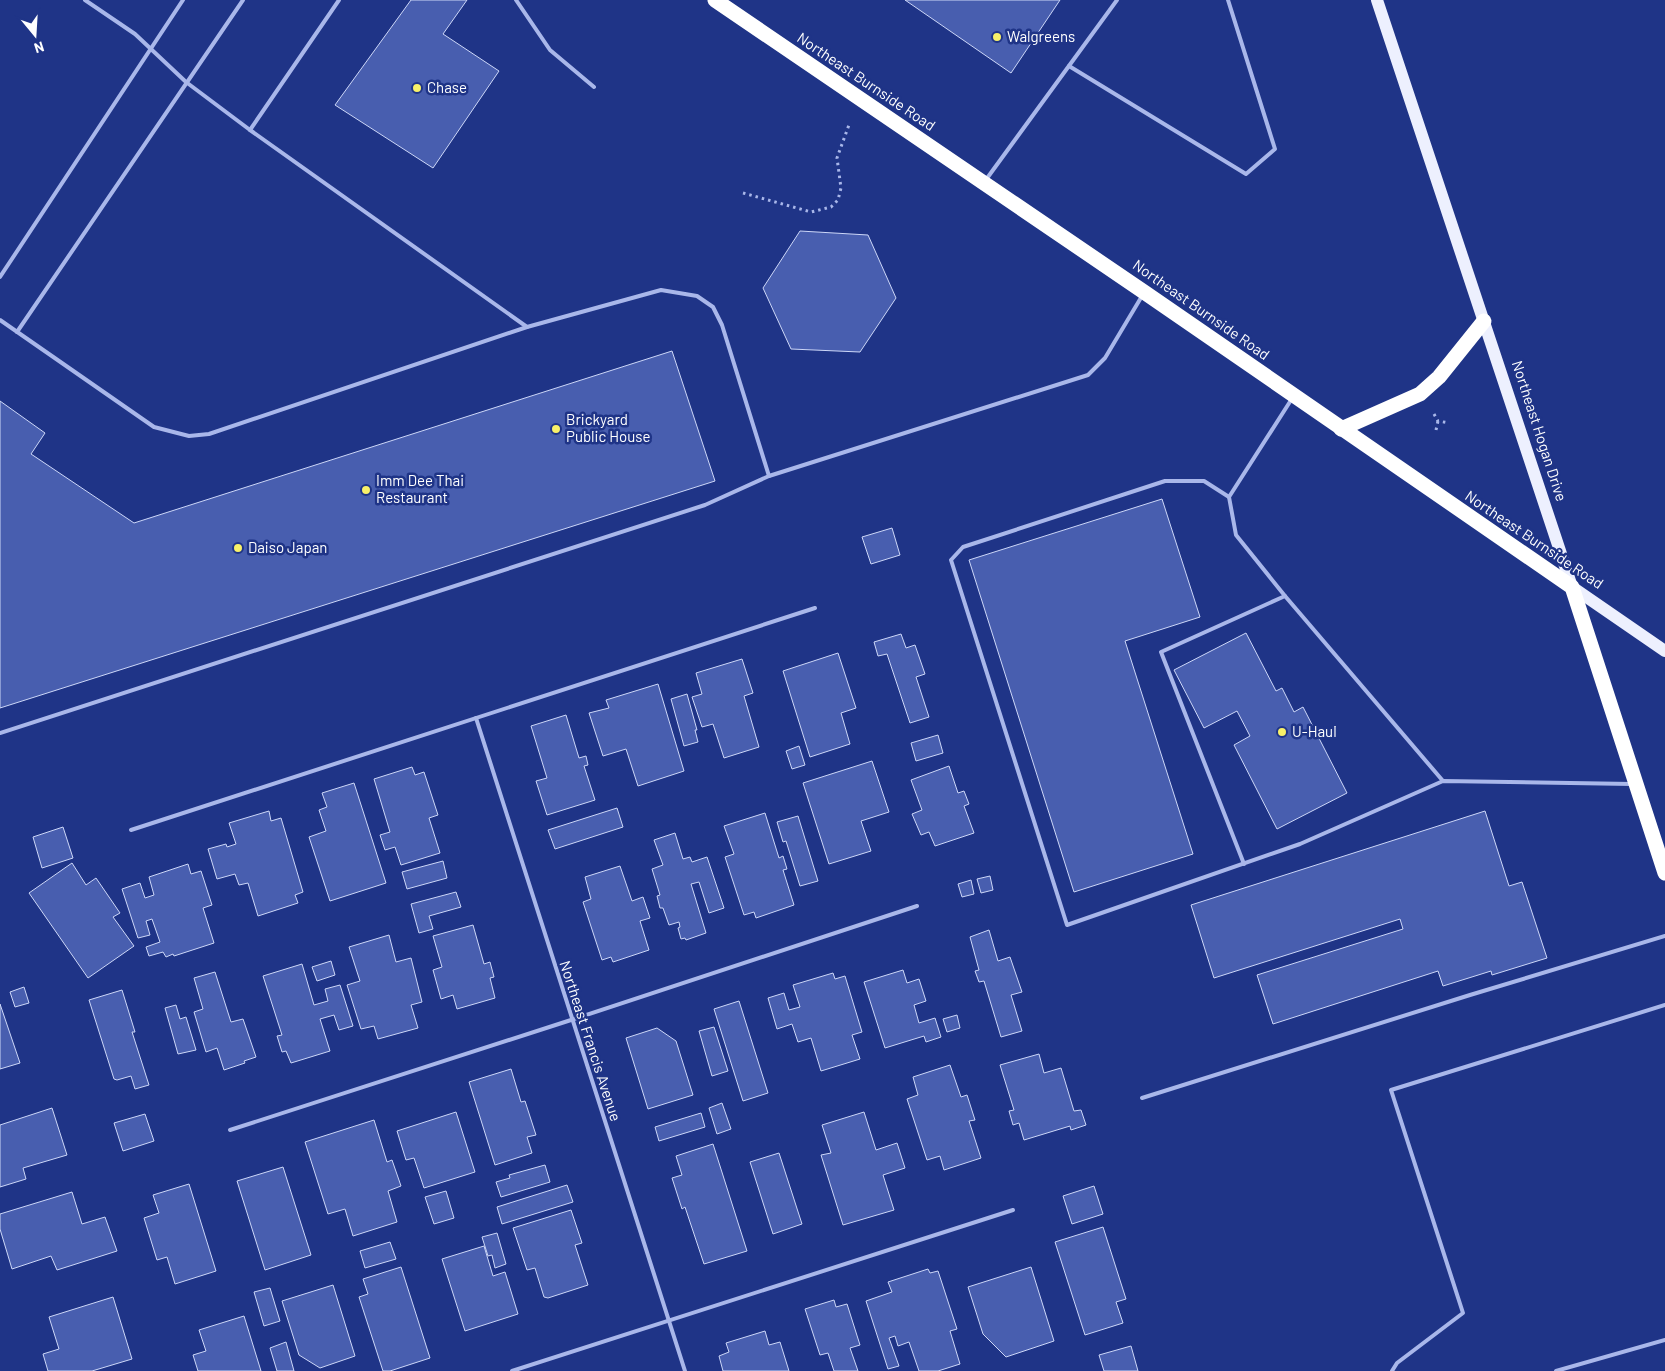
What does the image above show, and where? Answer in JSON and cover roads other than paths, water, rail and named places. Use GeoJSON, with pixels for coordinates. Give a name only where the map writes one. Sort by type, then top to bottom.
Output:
{"type":"FeatureCollection","features":[{"type":"Feature","properties":{"kind":"highway","name":"Northeast Burnside Road"},"geometry":{"type":"LineString","coordinates":[[715,0],[1144,292],[1572,587]]}},
{"type":"Feature","properties":{"kind":"highway"},"geometry":{"type":"LineString","coordinates":[[1341,429],[1420,394],[1439,377],[1484,321]]}},
{"type":"Feature","properties":{"kind":"highway","name":"Northeast Hogan Drive"},"geometry":{"type":"LineString","coordinates":[[1572,587],[1665,873]]}},
{"type":"Feature","properties":{"kind":"main road","name":"Northeast Hogan Drive"},"geometry":{"type":"LineString","coordinates":[[1377,0],[1572,587]]}},
{"type":"Feature","properties":{"kind":"main road","name":"Northeast Burnside Road"},"geometry":{"type":"LineString","coordinates":[[1572,587],[1665,651]]}},
{"type":"Feature","properties":{"kind":"lane"},"geometry":{"type":"LineString","coordinates":[[85,0],[135,34],[186,82],[250,130],[528,327]]}},
{"type":"Feature","properties":{"kind":"lane"},"geometry":{"type":"LineString","coordinates":[[0,277],[183,0]]}},
{"type":"Feature","properties":{"kind":"lane"},"geometry":{"type":"LineString","coordinates":[[17,332],[243,0]]}},
{"type":"Feature","properties":{"kind":"lane"},"geometry":{"type":"LineString","coordinates":[[250,130],[339,0]]}},
{"type":"Feature","properties":{"kind":"lane"},"geometry":{"type":"LineString","coordinates":[[516,0],[550,50],[594,87]]}},
{"type":"Feature","properties":{"kind":"lane"},"geometry":{"type":"LineString","coordinates":[[984,183],[1117,0]]}},
{"type":"Feature","properties":{"kind":"lane"},"geometry":{"type":"LineString","coordinates":[[1069,66],[1246,174],[1275,149],[1228,0]]}},
{"type":"Feature","properties":{"kind":"lane"},"geometry":{"type":"LineString","coordinates":[[0,320],[154,427],[189,436],[209,434],[528,327],[661,290],[698,296],[713,307],[722,325],[769,476]]}},
{"type":"Feature","properties":{"kind":"lane"},"geometry":{"type":"LineString","coordinates":[[0,733],[705,505],[769,476],[1088,375],[1105,358],[1144,292]]}},
{"type":"Feature","properties":{"kind":"lane"},"geometry":{"type":"LineString","coordinates":[[1294,396],[1229,497],[1236,536],[1443,781]]}},
{"type":"Feature","properties":{"kind":"lane"},"geometry":{"type":"LineString","coordinates":[[1229,497],[1204,481],[1165,481],[963,547],[950,560],[1067,925],[1300,844],[1443,781],[1636,784]]}},
{"type":"Feature","properties":{"kind":"lane"},"geometry":{"type":"LineString","coordinates":[[1244,864],[1161,652],[1285,596]]}},
{"type":"Feature","properties":{"kind":"lane"},"geometry":{"type":"LineString","coordinates":[[130,830],[815,608]]}},
{"type":"Feature","properties":{"kind":"lane","name":"Northeast Francis Avenue"},"geometry":{"type":"LineString","coordinates":[[476,718],[571,1020],[685,1371]]}},
{"type":"Feature","properties":{"kind":"lane"},"geometry":{"type":"LineString","coordinates":[[230,1130],[916,906]]}},
{"type":"Feature","properties":{"kind":"lane"},"geometry":{"type":"LineString","coordinates":[[1142,1098],[1665,936]]}},
{"type":"Feature","properties":{"kind":"lane"},"geometry":{"type":"LineString","coordinates":[[1392,1371],[1397,1363],[1463,1313],[1391,1090],[1665,1005]]}},
{"type":"Feature","properties":{"kind":"lane"},"geometry":{"type":"LineString","coordinates":[[512,1371],[1013,1210]]}},
{"type":"Feature","properties":{"kind":"lane"},"geometry":{"type":"LineString","coordinates":[[1556,1371],[1665,1340]]}},
{"type":"Feature","properties":{"kind":"place","name":"Walgreens"},"geometry":{"type":"Point","coordinates":[997,37]}},
{"type":"Feature","properties":{"kind":"place","name":"Chase"},"geometry":{"type":"Point","coordinates":[417,88]}},
{"type":"Feature","properties":{"kind":"place","name":"Brickyard Public House"},"geometry":{"type":"Point","coordinates":[556,429]}},
{"type":"Feature","properties":{"kind":"place","name":"Imm Dee Thai Restaurant"},"geometry":{"type":"Point","coordinates":[366,490]}},
{"type":"Feature","properties":{"kind":"place","name":"Daiso Japan"},"geometry":{"type":"Point","coordinates":[238,548]}},
{"type":"Feature","properties":{"kind":"place","name":"U-Haul"},"geometry":{"type":"Point","coordinates":[1282,732]}}]}
